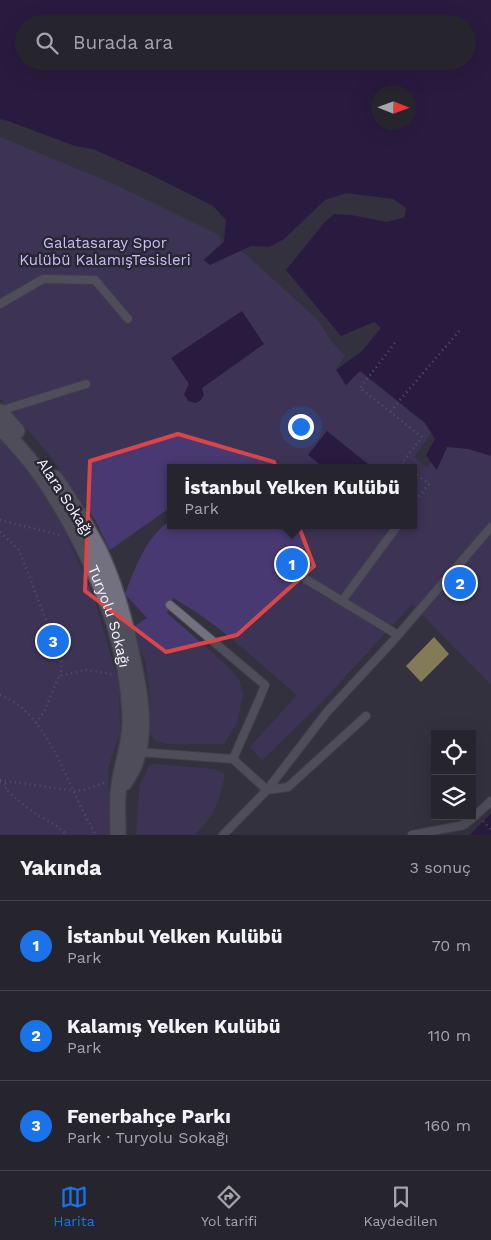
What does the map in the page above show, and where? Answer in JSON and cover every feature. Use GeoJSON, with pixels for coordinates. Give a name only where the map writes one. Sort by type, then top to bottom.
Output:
{"type":"FeatureCollection","features":[{"type":"Feature","properties":{"kind":"street","name":"Alara Sokağı"},"geometry":{"type":"LineString","coordinates":[[0,412],[30,445],[59,484],[85,524],[99,550],[121,608],[138,682],[141,741],[135,765],[118,793]]}},
{"type":"Feature","properties":{"kind":"street","name":"Turyolu Sokağı"},"geometry":{"type":"LineString","coordinates":[[0,427],[34,465],[52,491],[101,584],[122,652],[130,721],[127,750],[118,793],[118,835]]}},
{"type":"Feature","properties":{"kind":"lane"},"geometry":{"type":"LineString","coordinates":[[0,304],[43,279],[95,280],[128,319]]}},
{"type":"Feature","properties":{"kind":"lane"},"geometry":{"type":"LineString","coordinates":[[0,412],[86,384]]}},
{"type":"Feature","properties":{"kind":"lane"},"geometry":{"type":"LineString","coordinates":[[223,835],[267,790],[327,712],[398,635],[491,527]]}},
{"type":"Feature","properties":{"kind":"lane"},"geometry":{"type":"LineString","coordinates":[[342,601],[395,529]]}},
{"type":"Feature","properties":{"kind":"lane"},"geometry":{"type":"LineString","coordinates":[[304,578],[398,635]]}},
{"type":"Feature","properties":{"kind":"lane"},"geometry":{"type":"LineString","coordinates":[[170,605],[265,685],[233,759]]}},
{"type":"Feature","properties":{"kind":"lane"},"geometry":{"type":"LineString","coordinates":[[267,790],[288,787],[366,716]]}},
{"type":"Feature","properties":{"kind":"lane"},"geometry":{"type":"LineString","coordinates":[[138,752],[233,759],[267,790]]}},
{"type":"Feature","properties":{"kind":"lane"},"geometry":{"type":"LineString","coordinates":[[412,835],[464,825],[491,801]]}},
{"type":"Feature","properties":{"kind":"path"},"geometry":{"type":"LineString","coordinates":[[390,412],[461,329]]}},
{"type":"Feature","properties":{"kind":"path"},"geometry":{"type":"LineString","coordinates":[[396,343],[360,388],[422,438],[402,463],[403,464]]}},
{"type":"Feature","properties":{"kind":"path"},"geometry":{"type":"LineString","coordinates":[[417,475],[429,484],[417,499]]}},
{"type":"Feature","properties":{"kind":"path"},"geometry":{"type":"LineString","coordinates":[[0,520],[78,539]]}},
{"type":"Feature","properties":{"kind":"path"},"geometry":{"type":"LineString","coordinates":[[0,532],[19,550],[62,659],[62,669],[44,712],[36,723]]}},
{"type":"Feature","properties":{"kind":"path"},"geometry":{"type":"LineString","coordinates":[[59,676],[86,670],[126,676]]}},
{"type":"Feature","properties":{"kind":"path"},"geometry":{"type":"LineString","coordinates":[[0,696],[18,704],[36,723],[63,768],[96,835]]}},
{"type":"Feature","properties":{"kind":"path"},"geometry":{"type":"LineString","coordinates":[[0,781],[84,790],[106,783],[121,775]]}},
{"type":"Feature","properties":{"kind":"path"},"geometry":{"type":"LineString","coordinates":[[0,781],[5,784],[5,789],[23,804],[55,824],[67,835]]}},
{"type":"Feature","properties":{"kind":"highlighted area"},"geometry":{"type":"Polygon","coordinates":[[[178,434],[274,462],[314,566],[237,635],[166,652],[85,591],[90,461],[178,434]]]}},
{"type":"Feature","properties":{"kind":"green space","name":"Galatasaray Spor Kulübü KalamışTesisleri"},"geometry":{"type":"Polygon","coordinates":[[[0,137],[114,184],[219,235],[222,242],[203,260],[210,265],[236,249],[244,253],[318,320],[331,341],[345,356],[336,368],[346,386],[359,370],[433,430],[414,457],[427,468],[444,442],[491,445],[491,685],[412,604],[322,702],[262,760],[250,747],[297,695],[222,631],[173,598],[167,613],[230,669],[239,680],[243,694],[237,723],[224,744],[169,744],[156,741],[149,733],[149,687],[145,660],[130,629],[147,618],[125,594],[143,552],[160,529],[167,523],[167,529],[417,529],[417,464],[167,464],[167,510],[110,550],[95,520],[52,458],[0,398],[0,137]]]}},
{"type":"Feature","properties":{"kind":"green space"},"geometry":{"type":"Polygon","coordinates":[[[0,438],[32,472],[62,525],[94,598],[119,684],[120,733],[108,768],[109,835],[0,835],[0,438]]]}},
{"type":"Feature","properties":{"kind":"green space"},"geometry":{"type":"Polygon","coordinates":[[[155,764],[214,769],[225,774],[215,807],[207,821],[194,835],[136,835],[140,784],[149,766],[155,764]]]}},
{"type":"Feature","properties":{"kind":"shaded area"},"geometry":{"type":"Polygon","coordinates":[[[0,0],[491,0],[491,456],[468,449],[447,447],[437,470],[426,455],[435,439],[425,423],[360,371],[346,385],[336,370],[362,351],[381,328],[374,322],[341,336],[286,270],[324,223],[334,214],[351,215],[387,222],[405,217],[406,208],[393,199],[346,193],[325,200],[284,239],[269,247],[251,246],[210,265],[204,260],[224,242],[226,220],[213,206],[145,172],[93,149],[75,146],[0,119],[0,0]]]}},
{"type":"Feature","properties":{"kind":"shaded area"},"geometry":{"type":"Polygon","coordinates":[[[242,311],[264,344],[202,388],[204,395],[201,400],[196,403],[188,401],[184,394],[189,384],[171,358],[242,311]]]}},
{"type":"Feature","properties":{"kind":"shaded area"},"geometry":{"type":"Polygon","coordinates":[[[327,431],[368,464],[319,464],[308,455],[327,431]]]}},
{"type":"Feature","properties":{"kind":"shaded area"},"geometry":{"type":"Polygon","coordinates":[[[491,813],[491,835],[470,835],[491,813]]]}},
{"type":"Feature","properties":{"kind":"building"},"geometry":{"type":"Polygon","coordinates":[[[434,637],[449,654],[421,682],[406,666],[434,637]]]}},
{"type":"Feature","properties":{"kind":"place","name":"İstanbul Yelken Kulübü"},"geometry":{"type":"Point","coordinates":[292,564]}},
{"type":"Feature","properties":{"kind":"place","name":"Kalamış Yelken Kulübü"},"geometry":{"type":"Point","coordinates":[460,583]}},
{"type":"Feature","properties":{"kind":"place","name":"Fenerbahçe Parkı"},"geometry":{"type":"Point","coordinates":[53,641]}}]}
